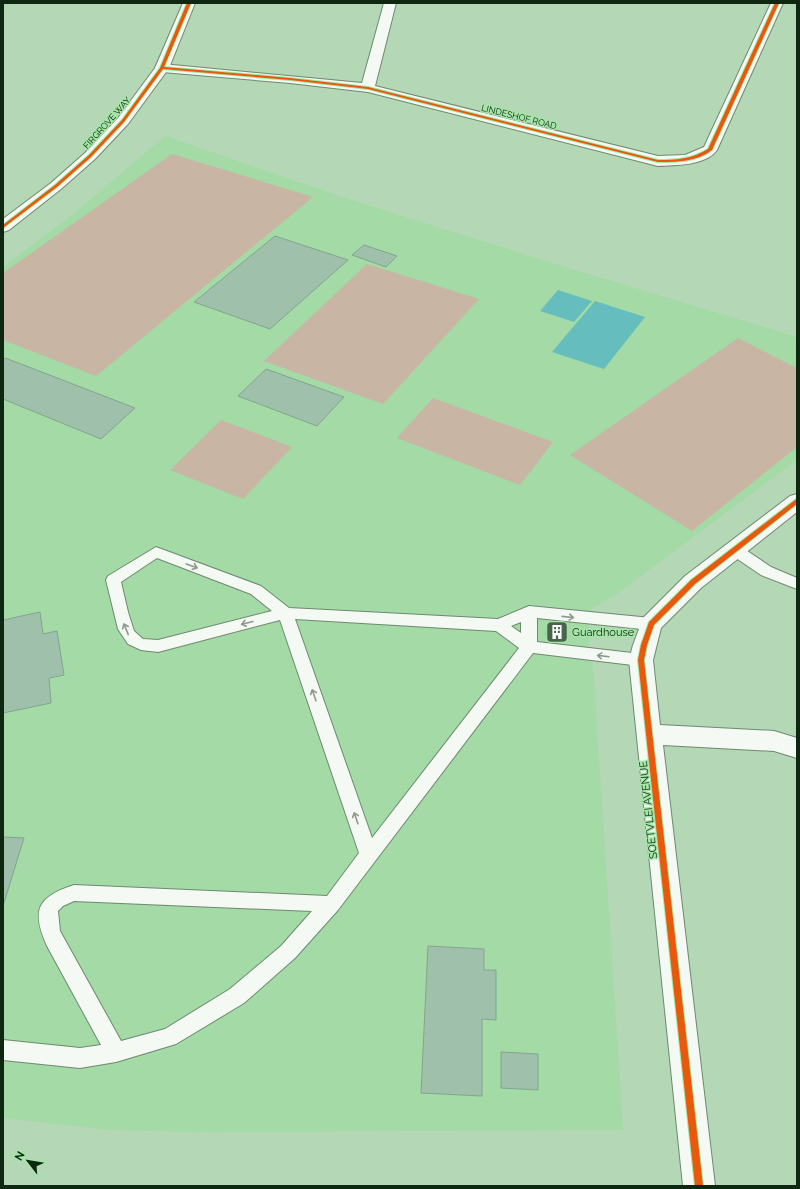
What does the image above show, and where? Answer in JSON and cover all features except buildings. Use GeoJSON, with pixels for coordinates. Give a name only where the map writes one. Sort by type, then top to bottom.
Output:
{"type":"FeatureCollection","features":[{"type":"Feature","properties":{"kind":"street","name":"FIRGROVE WAY"},"geometry":{"type":"LineString","coordinates":[[3,227],[56,186],[90,156],[122,122],[162,68],[189,3]]}},
{"type":"Feature","properties":{"kind":"street"},"geometry":{"type":"LineString","coordinates":[[368,88],[390,3]]}},
{"type":"Feature","properties":{"kind":"street","name":"LINDESHOF ROAD"},"geometry":{"type":"LineString","coordinates":[[162,68],[290,79],[368,88],[658,161],[690,160],[710,150],[777,3]]}},
{"type":"Feature","properties":{"kind":"street","name":"SOETVLEI AVENUE"},"geometry":{"type":"LineString","coordinates":[[699,1186],[641,660],[650,624],[693,582],[797,501]]}},
{"type":"Feature","properties":{"kind":"street"},"geometry":{"type":"LineString","coordinates":[[649,734],[774,741],[797,748]]}},
{"type":"Feature","properties":{"kind":"lane"},"geometry":{"type":"LineString","coordinates":[[735,550],[766,571],[797,584]]}},
{"type":"Feature","properties":{"kind":"lane"},"geometry":{"type":"LineString","coordinates":[[369,854],[285,613],[256,590],[156,552],[113,580],[126,632],[133,641],[158,646],[285,613],[499,625],[529,612],[650,624]]}},
{"type":"Feature","properties":{"kind":"lane"},"geometry":{"type":"LineString","coordinates":[[3,1050],[80,1058],[116,1052],[169,1037],[237,996],[288,952],[330,904],[529,647],[529,612]]}},
{"type":"Feature","properties":{"kind":"lane"},"geometry":{"type":"LineString","coordinates":[[499,625],[529,647],[641,660]]}},
{"type":"Feature","properties":{"kind":"lane"},"geometry":{"type":"LineString","coordinates":[[116,1052],[54,940],[47,922],[49,908],[60,896],[74,893],[330,904]]}},
{"type":"Feature","properties":{"kind":"shaded area"},"geometry":{"type":"Polygon","coordinates":[[[165,136],[348,199],[797,337],[797,460],[611,598],[610,597],[589,611],[589,646],[586,646],[586,661],[592,662],[594,682],[623,1130],[196,1132],[111,1130],[3,1118],[3,267],[77,211],[165,136]]]}},
{"type":"Feature","properties":{"kind":"shaded area"},"geometry":{"type":"Polygon","coordinates":[[[172,154],[313,197],[96,376],[3,340],[3,273],[172,154]]]}},
{"type":"Feature","properties":{"kind":"shaded area"},"geometry":{"type":"Polygon","coordinates":[[[367,264],[479,299],[383,404],[264,361],[367,264]]]}},
{"type":"Feature","properties":{"kind":"shaded area"},"geometry":{"type":"Polygon","coordinates":[[[738,338],[797,368],[797,447],[692,531],[570,455],[738,338]]]}},
{"type":"Feature","properties":{"kind":"shaded area"},"geometry":{"type":"Polygon","coordinates":[[[433,398],[553,442],[520,485],[397,438],[433,398]]]}},
{"type":"Feature","properties":{"kind":"shaded area"},"geometry":{"type":"Polygon","coordinates":[[[221,420],[292,447],[243,499],[170,470],[221,420]]]}},
{"type":"Feature","properties":{"kind":"water"},"geometry":{"type":"Polygon","coordinates":[[[558,290],[592,301],[574,322],[540,311],[558,290]]]}},
{"type":"Feature","properties":{"kind":"water"},"geometry":{"type":"Polygon","coordinates":[[[595,301],[645,317],[604,369],[552,352],[595,301]]]}},
{"type":"Feature","properties":{"kind":"cycle path"},"geometry":{"type":"LineString","coordinates":[[3,227],[56,186],[90,156],[123,121],[162,68],[189,3]]}},
{"type":"Feature","properties":{"kind":"cycle path"},"geometry":{"type":"LineString","coordinates":[[162,68],[290,79],[368,88],[658,161],[678,160],[698,156],[710,150],[777,3]]}},
{"type":"Feature","properties":{"kind":"cycle path"},"geometry":{"type":"LineString","coordinates":[[699,1186],[641,660],[651,624],[693,582],[797,501]]}},
{"type":"Feature","properties":{"kind":"place","name":"Guardhouse"},"geometry":{"type":"Point","coordinates":[557,632]}}]}
